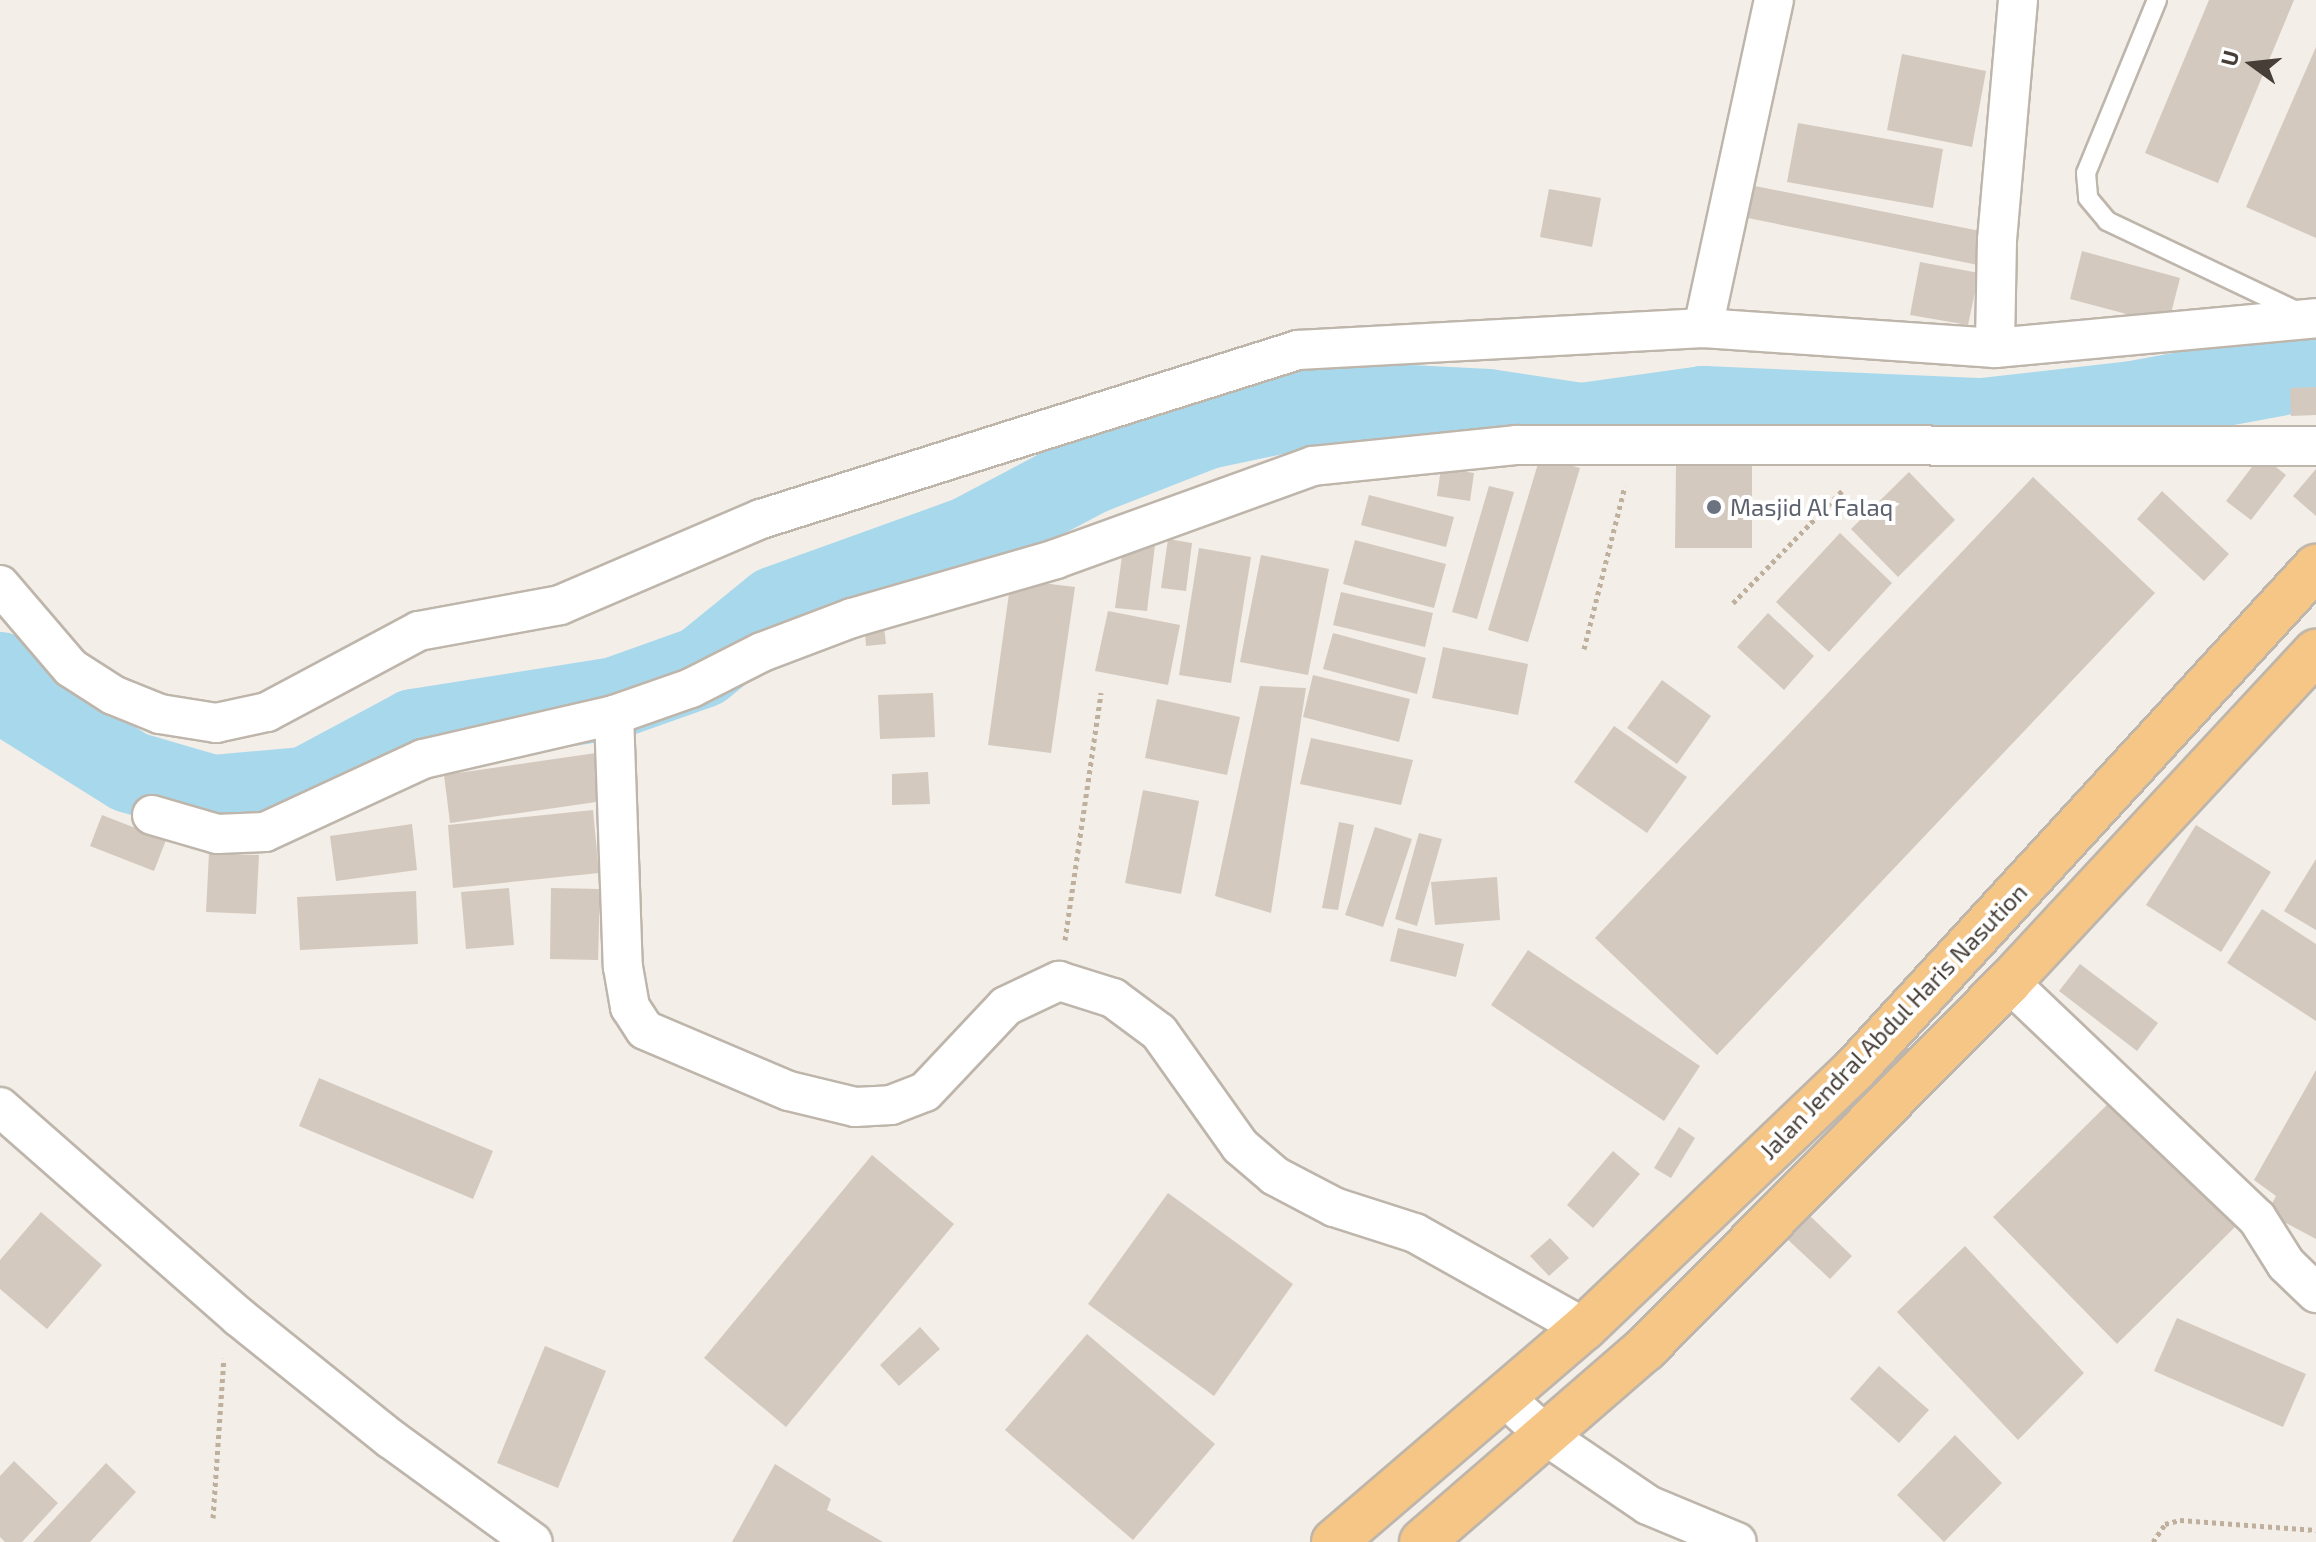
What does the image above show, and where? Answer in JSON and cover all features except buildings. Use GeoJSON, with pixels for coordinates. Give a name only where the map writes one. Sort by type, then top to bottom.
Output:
{"type":"FeatureCollection","features":[{"type":"Feature","properties":{"kind":"highway","name":"Jalan Jendral Abdul Haris Nasution"},"geometry":{"type":"LineString","coordinates":[[1334,1542],[1584,1328],[1855,1069],[2316,567]]}},
{"type":"Feature","properties":{"kind":"highway"},"geometry":{"type":"LineString","coordinates":[[1422,1542],[1548,1437],[1645,1349],[2009,982],[2316,652]]}},
{"type":"Feature","properties":{"kind":"street"},"geometry":{"type":"LineString","coordinates":[[1703,328],[1774,0]]}},
{"type":"Feature","properties":{"kind":"street"},"geometry":{"type":"LineString","coordinates":[[1995,348],[1997,240],[2018,0]]}},
{"type":"Feature","properties":{"kind":"street"},"geometry":{"type":"LineString","coordinates":[[0,585],[71,668],[102,688],[160,714],[216,723],[267,712],[419,631],[560,605],[761,519],[1298,350],[1703,328],[1995,348],[2314,318]]}},
{"type":"Feature","properties":{"kind":"street"},"geometry":{"type":"LineString","coordinates":[[152,815],[217,834],[265,832],[423,759],[614,715],[691,688],[762,652],[852,618],[1056,559],[1313,466],[1516,445],[2316,446]]}},
{"type":"Feature","properties":{"kind":"street"},"geometry":{"type":"LineString","coordinates":[[614,715],[623,967],[630,1007],[645,1030],[789,1091],[855,1107],[891,1105],[925,1092],[1006,1006],[1059,981],[1113,998],[1159,1032],[1240,1146],[1275,1176],[1334,1207],[1415,1233],[1584,1328]]}},
{"type":"Feature","properties":{"kind":"street"},"geometry":{"type":"LineString","coordinates":[[2009,982],[2257,1218],[2286,1264],[2316,1293]]}},
{"type":"Feature","properties":{"kind":"street"},"geometry":{"type":"LineString","coordinates":[[0,1107],[239,1317],[403,1448],[533,1542]]}},
{"type":"Feature","properties":{"kind":"street"},"geometry":{"type":"LineString","coordinates":[[1505,1398],[1548,1437],[1648,1505],[1737,1542]]}},
{"type":"Feature","properties":{"kind":"lane"},"geometry":{"type":"LineString","coordinates":[[2157,0],[2086,173],[2088,198],[2107,221],[2314,318]]}},
{"type":"Feature","properties":{"kind":"path"},"geometry":{"type":"LineString","coordinates":[[1584,649],[1635,446]]}},
{"type":"Feature","properties":{"kind":"path"},"geometry":{"type":"LineString","coordinates":[[1733,603],[1883,447]]}},
{"type":"Feature","properties":{"kind":"path"},"geometry":{"type":"LineString","coordinates":[[1059,981],[1101,693]]}},
{"type":"Feature","properties":{"kind":"path"},"geometry":{"type":"LineString","coordinates":[[213,1518],[225,1337],[239,1317]]}},
{"type":"Feature","properties":{"kind":"path"},"geometry":{"type":"LineString","coordinates":[[2153,1542],[2165,1524],[2180,1520],[2316,1530]]}},
{"type":"Feature","properties":{"kind":"waterway"},"geometry":{"type":"LineString","coordinates":[[0,673],[18,702],[130,772],[212,796],[306,788],[414,730],[615,698],[702,667],[776,607],[968,538],[1089,474],[1207,428],[1331,402],[1488,410],[1581,424],[1703,407],[1983,419],[2133,402],[2316,368]]}},
{"type":"Feature","properties":{"kind":"place","name":"Masjid Al Falaq"},"geometry":{"type":"Point","coordinates":[1714,507]}}]}
